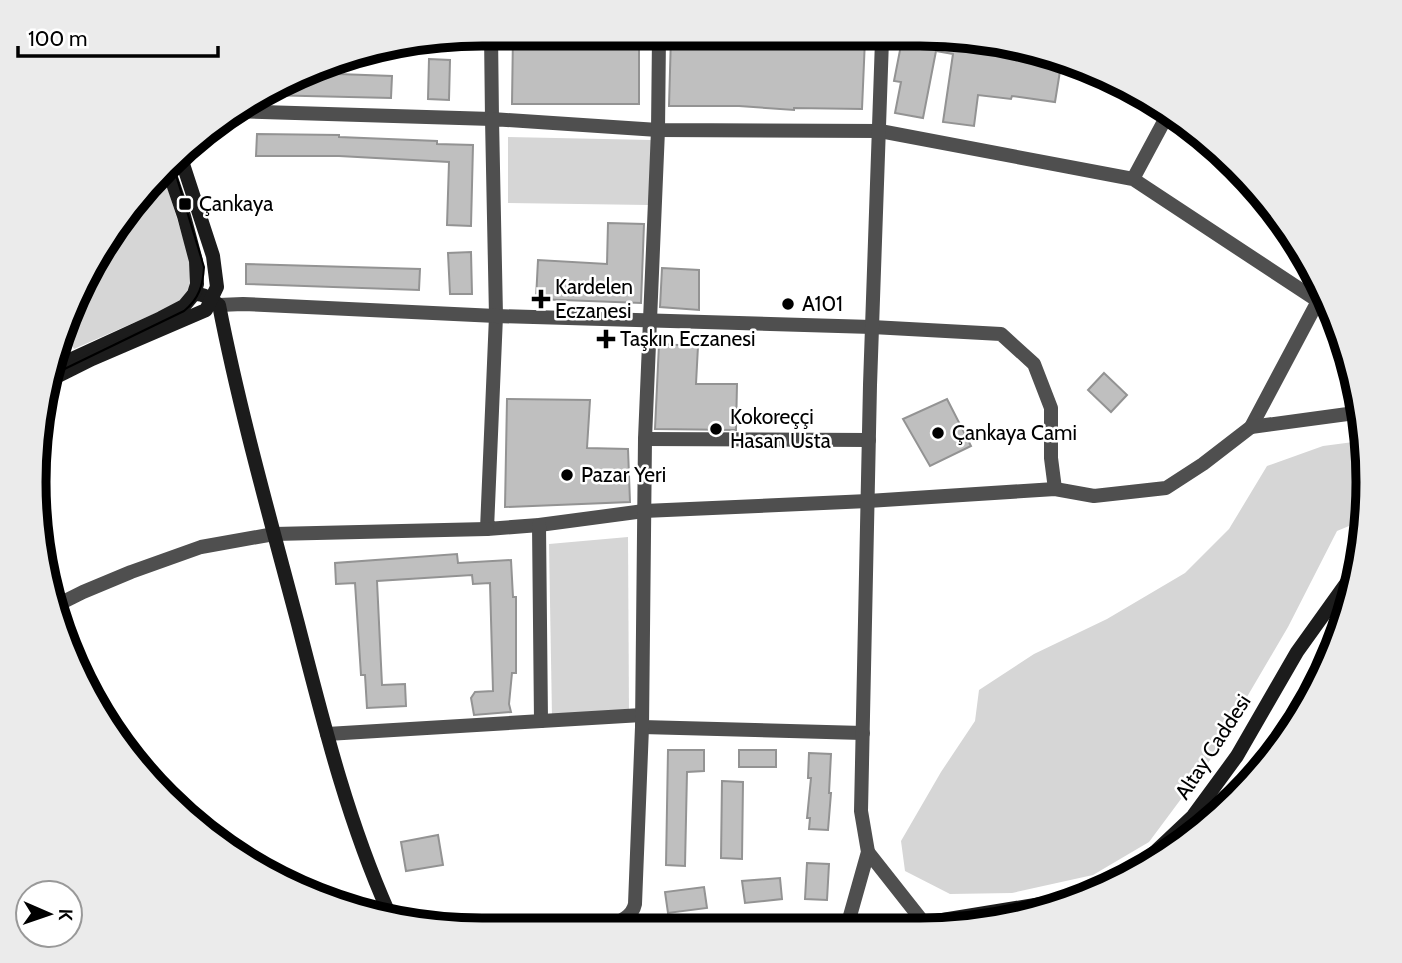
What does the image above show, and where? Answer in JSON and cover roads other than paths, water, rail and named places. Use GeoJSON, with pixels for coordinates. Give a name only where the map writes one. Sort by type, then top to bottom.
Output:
{"type":"FeatureCollection","features":[{"type":"Feature","properties":{"kind":"main road"},"geometry":{"type":"LineString","coordinates":[[183,164],[213,256],[217,288],[215,302],[334,763],[374,880],[386,907]]}},
{"type":"Feature","properties":{"kind":"main road"},"geometry":{"type":"LineString","coordinates":[[62,362],[161,318],[184,306],[194,294],[197,284],[196,261],[170,176]]}},
{"type":"Feature","properties":{"kind":"main road"},"geometry":{"type":"LineString","coordinates":[[194,294],[215,302]]}},
{"type":"Feature","properties":{"kind":"main road"},"geometry":{"type":"LineString","coordinates":[[58,376],[206,310],[215,302]]}},
{"type":"Feature","properties":{"kind":"main road","name":"Altay Caddesi"},"geometry":{"type":"LineString","coordinates":[[1164,843],[1193,816],[1237,756],[1297,652],[1344,587]]}},
{"type":"Feature","properties":{"kind":"street"},"geometry":{"type":"LineString","coordinates":[[487,529],[496,316],[491,46]]}},
{"type":"Feature","properties":{"kind":"street"},"geometry":{"type":"LineString","coordinates":[[626,918],[634,910],[635,904],[642,721],[645,439],[659,46]]}},
{"type":"Feature","properties":{"kind":"street"},"geometry":{"type":"LineString","coordinates":[[849,918],[868,852],[861,811],[872,327],[882,46]]}},
{"type":"Feature","properties":{"kind":"street"},"geometry":{"type":"LineString","coordinates":[[251,112],[492,119],[658,130],[880,131],[1133,179],[1313,292]]}},
{"type":"Feature","properties":{"kind":"street"},"geometry":{"type":"LineString","coordinates":[[1133,179],[1165,120]]}},
{"type":"Feature","properties":{"kind":"street"},"geometry":{"type":"LineString","coordinates":[[63,602],[131,572],[201,547],[274,534],[487,529],[644,512],[1055,489],[1094,496],[1166,488],[1251,427],[1317,301]]}},
{"type":"Feature","properties":{"kind":"street"},"geometry":{"type":"LineString","coordinates":[[215,302],[496,316],[651,319],[1001,334],[1034,365],[1051,408],[1051,458],[1055,489]]}},
{"type":"Feature","properties":{"kind":"street"},"geometry":{"type":"LineString","coordinates":[[1251,427],[1351,414]]}},
{"type":"Feature","properties":{"kind":"street"},"geometry":{"type":"LineString","coordinates":[[645,439],[869,440]]}},
{"type":"Feature","properties":{"kind":"street"},"geometry":{"type":"LineString","coordinates":[[539,525],[541,721]]}},
{"type":"Feature","properties":{"kind":"street"},"geometry":{"type":"LineString","coordinates":[[327,734],[541,721],[642,721],[863,733]]}},
{"type":"Feature","properties":{"kind":"street"},"geometry":{"type":"LineString","coordinates":[[868,852],[920,918]]}},
{"type":"Feature","properties":{"kind":"tram line"},"geometry":{"type":"LineString","coordinates":[[59,371],[184,311],[197,297],[204,267],[175,171]]}},
{"type":"Feature","properties":{"kind":"place","name":"Çankaya"},"geometry":{"type":"Point","coordinates":[185,204]}},
{"type":"Feature","properties":{"kind":"place","name":"Kardelen Eczanesi"},"geometry":{"type":"Point","coordinates":[541,299]}},
{"type":"Feature","properties":{"kind":"place","name":"A101"},"geometry":{"type":"Point","coordinates":[788,304]}},
{"type":"Feature","properties":{"kind":"place","name":"Taşkın Eczanesi"},"geometry":{"type":"Point","coordinates":[606,339]}},
{"type":"Feature","properties":{"kind":"place","name":"Kokoreççi Hasan Usta"},"geometry":{"type":"Point","coordinates":[716,429]}},
{"type":"Feature","properties":{"kind":"place","name":"Çankaya Cami"},"geometry":{"type":"Point","coordinates":[938,433]}},
{"type":"Feature","properties":{"kind":"place","name":"Pazar Yeri"},"geometry":{"type":"Point","coordinates":[567,475]}}]}
